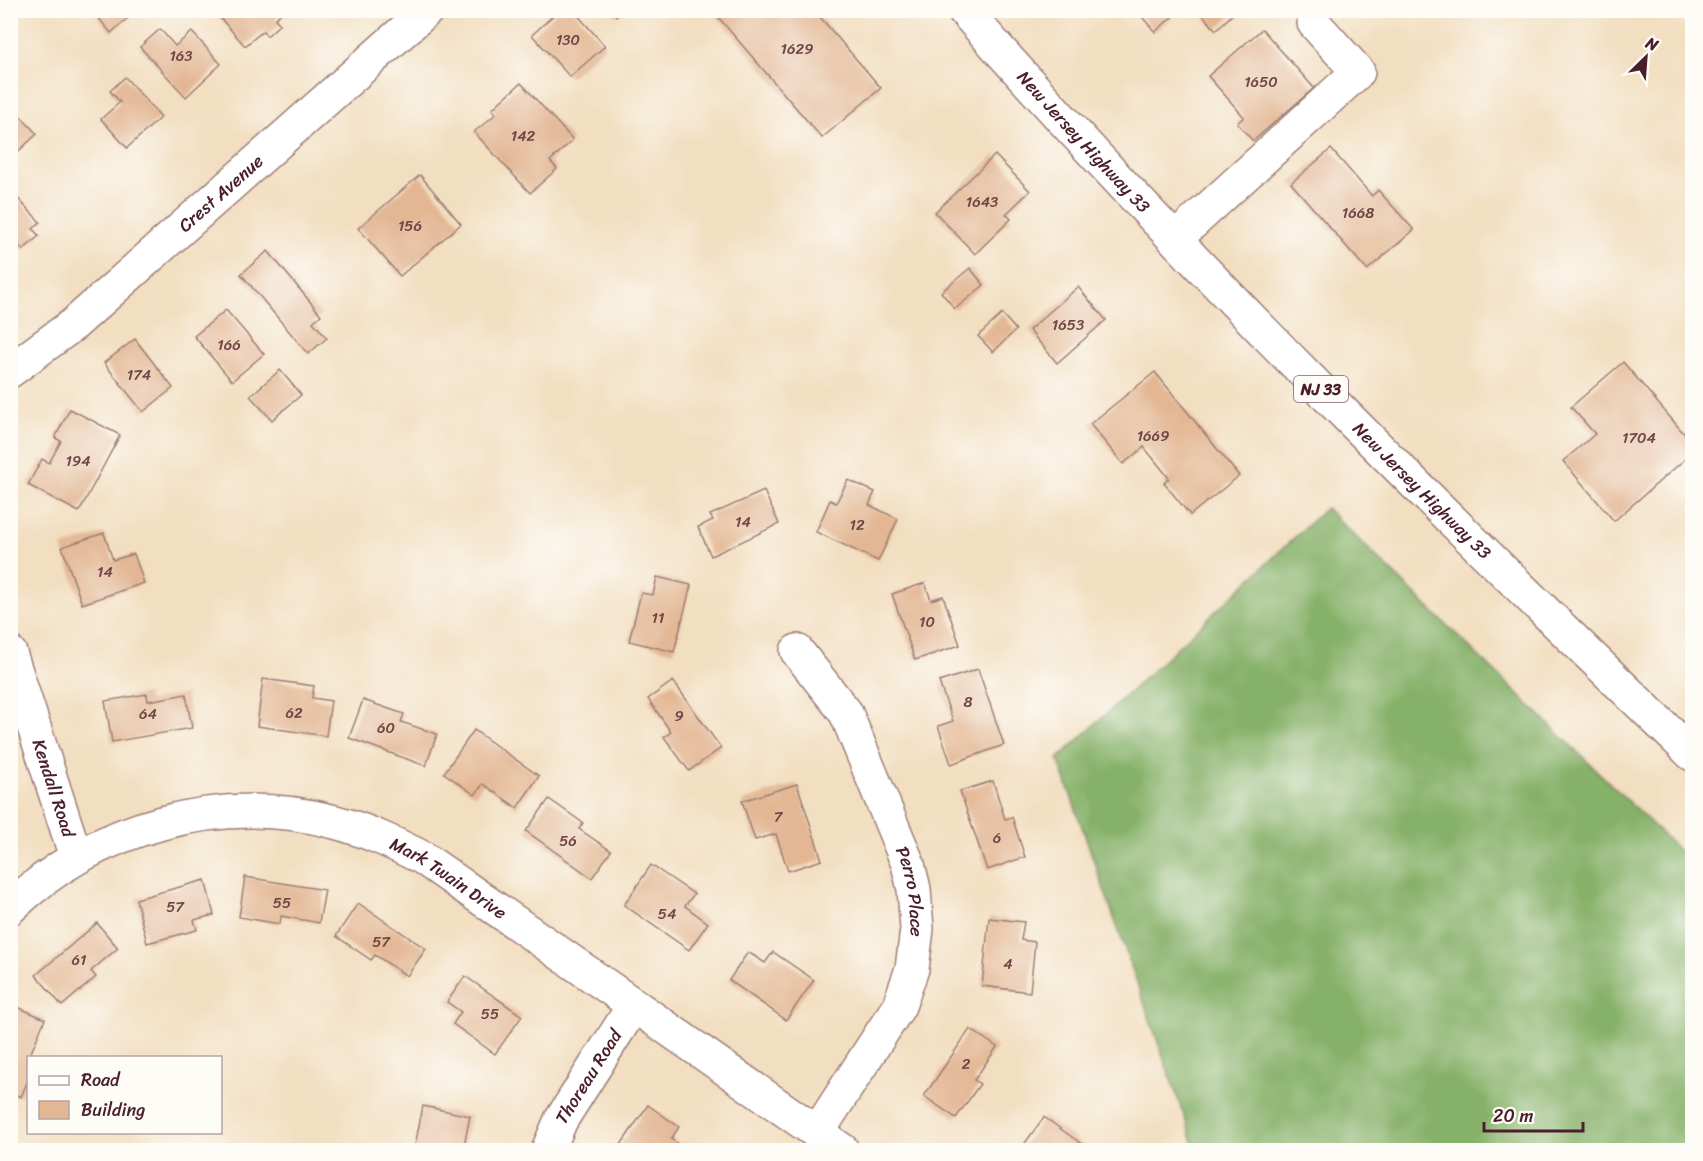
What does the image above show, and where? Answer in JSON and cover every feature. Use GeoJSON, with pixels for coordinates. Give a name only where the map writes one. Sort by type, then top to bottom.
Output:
{"type":"FeatureCollection","features":[{"type":"Feature","properties":{"kind":"street","name":"Crest Avenue"},"geometry":{"type":"LineString","coordinates":[[10,371],[74,324],[427,10]]}},
{"type":"Feature","properties":{"kind":"street","name":"New Jersey Highway 33"},"geometry":{"type":"LineString","coordinates":[[964,10],[1218,285],[1415,485],[1692,754]]}},
{"type":"Feature","properties":{"kind":"street"},"geometry":{"type":"LineString","coordinates":[[1175,239],[1358,72],[1314,23]]}},
{"type":"Feature","properties":{"kind":"street","name":"Perro Place"},"geometry":{"type":"LineString","coordinates":[[797,651],[846,713],[908,864],[914,889],[917,929],[912,969],[899,1006],[829,1142]]}},
{"type":"Feature","properties":{"kind":"street","name":"Kendall Road"},"geometry":{"type":"LineString","coordinates":[[10,653],[76,857]]}},
{"type":"Feature","properties":{"kind":"street","name":"Mark Twain Drive"},"geometry":{"type":"LineString","coordinates":[[10,908],[30,889],[76,857],[128,832],[180,817],[234,811],[282,812],[334,822],[380,837],[423,858],[829,1142]]}},
{"type":"Feature","properties":{"kind":"street","name":"Thoreau Road"},"geometry":{"type":"LineString","coordinates":[[548,1150],[561,1120],[634,1005]]}},
{"type":"Feature","properties":{"kind":"green space"},"geometry":{"type":"Polygon","coordinates":[[[1326,508],[1692,863],[1692,1150],[1196,1150],[1058,759],[1326,508]]]}},
{"type":"Feature","properties":{"kind":"building"},"geometry":{"type":"Polygon","coordinates":[[[92,10],[137,10],[111,33],[92,10]]]}},
{"type":"Feature","properties":{"kind":"building"},"geometry":{"type":"Polygon","coordinates":[[[213,10],[284,10],[275,19],[280,24],[267,36],[263,31],[245,46],[213,10]]]}},
{"type":"Feature","properties":{"kind":"building"},"geometry":{"type":"Polygon","coordinates":[[[559,10],[573,10],[605,46],[570,77],[532,35],[559,10]]]}},
{"type":"Feature","properties":{"kind":"building"},"geometry":{"type":"Polygon","coordinates":[[[611,10],[623,10],[616,16],[611,10]]]}},
{"type":"Feature","properties":{"kind":"building"},"geometry":{"type":"Polygon","coordinates":[[[712,10],[814,10],[881,88],[822,138],[712,10]]]}},
{"type":"Feature","properties":{"kind":"building"},"geometry":{"type":"Polygon","coordinates":[[[1136,10],[1180,10],[1155,32],[1136,10]]]}},
{"type":"Feature","properties":{"kind":"building"},"geometry":{"type":"Polygon","coordinates":[[[1198,10],[1237,10],[1216,30],[1198,10]]]}},
{"type":"Feature","properties":{"kind":"building"},"geometry":{"type":"Polygon","coordinates":[[[160,29],[175,46],[192,32],[221,64],[186,97],[140,47],[160,29]]]}},
{"type":"Feature","properties":{"kind":"building"},"geometry":{"type":"Polygon","coordinates":[[[1262,29],[1314,88],[1253,141],[1237,123],[1244,117],[1208,76],[1262,29]]]}},
{"type":"Feature","properties":{"kind":"building"},"geometry":{"type":"Polygon","coordinates":[[[125,77],[161,117],[127,148],[101,119],[120,102],[110,91],[125,77]]]}},
{"type":"Feature","properties":{"kind":"building"},"geometry":{"type":"Polygon","coordinates":[[[521,83],[573,140],[550,161],[557,169],[530,193],[474,132],[496,114],[492,109],[521,83]]]}},
{"type":"Feature","properties":{"kind":"building"},"geometry":{"type":"Polygon","coordinates":[[[13,108],[37,134],[10,159],[10,111],[13,108]]]}},
{"type":"Feature","properties":{"kind":"building"},"geometry":{"type":"Polygon","coordinates":[[[1331,149],[1372,196],[1378,190],[1414,230],[1367,270],[1291,183],[1331,149]]]}},
{"type":"Feature","properties":{"kind":"building"},"geometry":{"type":"Polygon","coordinates":[[[995,155],[1030,191],[1006,214],[1011,219],[975,254],[935,212],[995,155]]]}},
{"type":"Feature","properties":{"kind":"building"},"geometry":{"type":"Polygon","coordinates":[[[420,175],[461,224],[400,276],[358,228],[420,175]]]}},
{"type":"Feature","properties":{"kind":"building"},"geometry":{"type":"Polygon","coordinates":[[[10,190],[40,222],[33,229],[39,236],[23,250],[17,244],[10,250],[10,190]]]}},
{"type":"Feature","properties":{"kind":"building"},"geometry":{"type":"Polygon","coordinates":[[[268,251],[321,315],[313,322],[327,338],[308,354],[241,274],[268,251]]]}},
{"type":"Feature","properties":{"kind":"building"},"geometry":{"type":"Polygon","coordinates":[[[970,268],[984,285],[955,309],[941,292],[970,268]]]}},
{"type":"Feature","properties":{"kind":"building"},"geometry":{"type":"Polygon","coordinates":[[[1078,287],[1106,320],[1057,363],[1029,330],[1078,287]]]}},
{"type":"Feature","properties":{"kind":"building"},"geometry":{"type":"Polygon","coordinates":[[[226,310],[264,354],[232,381],[194,336],[226,310]]]}},
{"type":"Feature","properties":{"kind":"building"},"geometry":{"type":"Polygon","coordinates":[[[1002,314],[1016,330],[993,352],[978,336],[1002,314]]]}},
{"type":"Feature","properties":{"kind":"building"},"geometry":{"type":"Polygon","coordinates":[[[135,339],[173,388],[143,412],[104,363],[135,339]]]}},
{"type":"Feature","properties":{"kind":"building"},"geometry":{"type":"Polygon","coordinates":[[[1623,362],[1692,443],[1692,453],[1614,521],[1563,461],[1595,434],[1571,407],[1623,362]]]}},
{"type":"Feature","properties":{"kind":"building"},"geometry":{"type":"Polygon","coordinates":[[[280,370],[301,395],[272,420],[250,396],[280,370]]]}},
{"type":"Feature","properties":{"kind":"building"},"geometry":{"type":"Polygon","coordinates":[[[1155,372],[1239,476],[1190,515],[1164,483],[1169,478],[1144,447],[1123,464],[1090,424],[1155,372]]]}},
{"type":"Feature","properties":{"kind":"building"},"geometry":{"type":"Polygon","coordinates":[[[70,409],[120,435],[79,512],[28,485],[42,459],[49,463],[61,441],[55,438],[70,409]]]}},
{"type":"Feature","properties":{"kind":"building"},"geometry":{"type":"Polygon","coordinates":[[[848,480],[875,492],[869,505],[898,519],[878,561],[816,532],[830,500],[836,503],[848,480]]]}},
{"type":"Feature","properties":{"kind":"building"},"geometry":{"type":"Polygon","coordinates":[[[764,491],[779,524],[711,556],[698,527],[713,520],[710,515],[764,491]]]}},
{"type":"Feature","properties":{"kind":"building"},"geometry":{"type":"Polygon","coordinates":[[[104,533],[113,560],[134,554],[144,583],[82,604],[62,547],[104,533]]]}},
{"type":"Feature","properties":{"kind":"building"},"geometry":{"type":"Polygon","coordinates":[[[657,577],[691,585],[674,652],[629,641],[641,593],[653,595],[657,577]]]}},
{"type":"Feature","properties":{"kind":"building"},"geometry":{"type":"Polygon","coordinates":[[[925,583],[931,600],[943,596],[960,645],[915,660],[892,594],[925,583]]]}},
{"type":"Feature","properties":{"kind":"building"},"geometry":{"type":"Polygon","coordinates":[[[978,669],[1004,745],[951,764],[938,726],[953,721],[939,682],[978,669]]]}},
{"type":"Feature","properties":{"kind":"building"},"geometry":{"type":"Polygon","coordinates":[[[263,679],[314,686],[312,698],[331,701],[326,736],[257,726],[263,679]]]}},
{"type":"Feature","properties":{"kind":"building"},"geometry":{"type":"Polygon","coordinates":[[[673,681],[721,748],[689,771],[664,737],[671,732],[648,699],[673,681]]]}},
{"type":"Feature","properties":{"kind":"building"},"geometry":{"type":"Polygon","coordinates":[[[147,694],[148,701],[186,694],[192,728],[112,742],[105,701],[147,694]]]}},
{"type":"Feature","properties":{"kind":"building"},"geometry":{"type":"Polygon","coordinates":[[[363,700],[404,714],[401,722],[437,734],[426,766],[349,738],[363,700]]]}},
{"type":"Feature","properties":{"kind":"building"},"geometry":{"type":"Polygon","coordinates":[[[474,730],[539,776],[517,808],[483,784],[475,795],[444,773],[474,730]]]}},
{"type":"Feature","properties":{"kind":"building"},"geometry":{"type":"Polygon","coordinates":[[[993,781],[1005,819],[1012,817],[1025,857],[987,870],[960,791],[993,781]]]}},
{"type":"Feature","properties":{"kind":"building"},"geometry":{"type":"Polygon","coordinates":[[[797,784],[822,860],[788,871],[776,834],[755,840],[742,801],[797,784]]]}},
{"type":"Feature","properties":{"kind":"building"},"geometry":{"type":"Polygon","coordinates":[[[549,799],[583,823],[579,829],[611,851],[592,878],[526,831],[549,799]]]}},
{"type":"Feature","properties":{"kind":"building"},"geometry":{"type":"Polygon","coordinates":[[[651,865],[694,894],[685,906],[708,923],[689,950],[624,905],[651,865]]]}},
{"type":"Feature","properties":{"kind":"building"},"geometry":{"type":"Polygon","coordinates":[[[245,877],[325,890],[319,923],[281,916],[280,924],[239,917],[245,877]]]}},
{"type":"Feature","properties":{"kind":"building"},"geometry":{"type":"Polygon","coordinates":[[[205,880],[214,915],[194,920],[197,930],[147,943],[136,899],[205,880]]]}},
{"type":"Feature","properties":{"kind":"building"},"geometry":{"type":"Polygon","coordinates":[[[358,903],[426,949],[407,976],[375,955],[371,960],[336,936],[358,903]]]}},
{"type":"Feature","properties":{"kind":"building"},"geometry":{"type":"Polygon","coordinates":[[[989,918],[1024,922],[1021,940],[1035,942],[1030,992],[982,986],[989,918]]]}},
{"type":"Feature","properties":{"kind":"building"},"geometry":{"type":"Polygon","coordinates":[[[97,923],[118,948],[91,971],[96,977],[62,1006],[36,975],[97,923]]]}},
{"type":"Feature","properties":{"kind":"building"},"geometry":{"type":"Polygon","coordinates":[[[748,952],[765,963],[773,952],[814,980],[786,1020],[729,980],[748,952]]]}},
{"type":"Feature","properties":{"kind":"building"},"geometry":{"type":"Polygon","coordinates":[[[465,976],[522,1016],[495,1054],[453,1024],[461,1012],[447,1002],[465,976]]]}},
{"type":"Feature","properties":{"kind":"building"},"geometry":{"type":"Polygon","coordinates":[[[15,1006],[45,1019],[30,1055],[32,1056],[27,1056],[27,1082],[21,1097],[10,1092],[10,1017],[15,1006]]]}},
{"type":"Feature","properties":{"kind":"building"},"geometry":{"type":"Polygon","coordinates":[[[970,1029],[997,1047],[974,1080],[980,1084],[956,1118],[924,1096],[970,1029]]]}},
{"type":"Feature","properties":{"kind":"building"},"geometry":{"type":"Polygon","coordinates":[[[648,1105],[679,1127],[671,1139],[687,1150],[618,1149],[648,1105]]]}},
{"type":"Feature","properties":{"kind":"building"},"geometry":{"type":"Polygon","coordinates":[[[423,1106],[470,1116],[463,1150],[414,1150],[423,1106]]]}},
{"type":"Feature","properties":{"kind":"building"},"geometry":{"type":"Polygon","coordinates":[[[1044,1117],[1090,1150],[1020,1150],[1044,1117]]]}}]}
